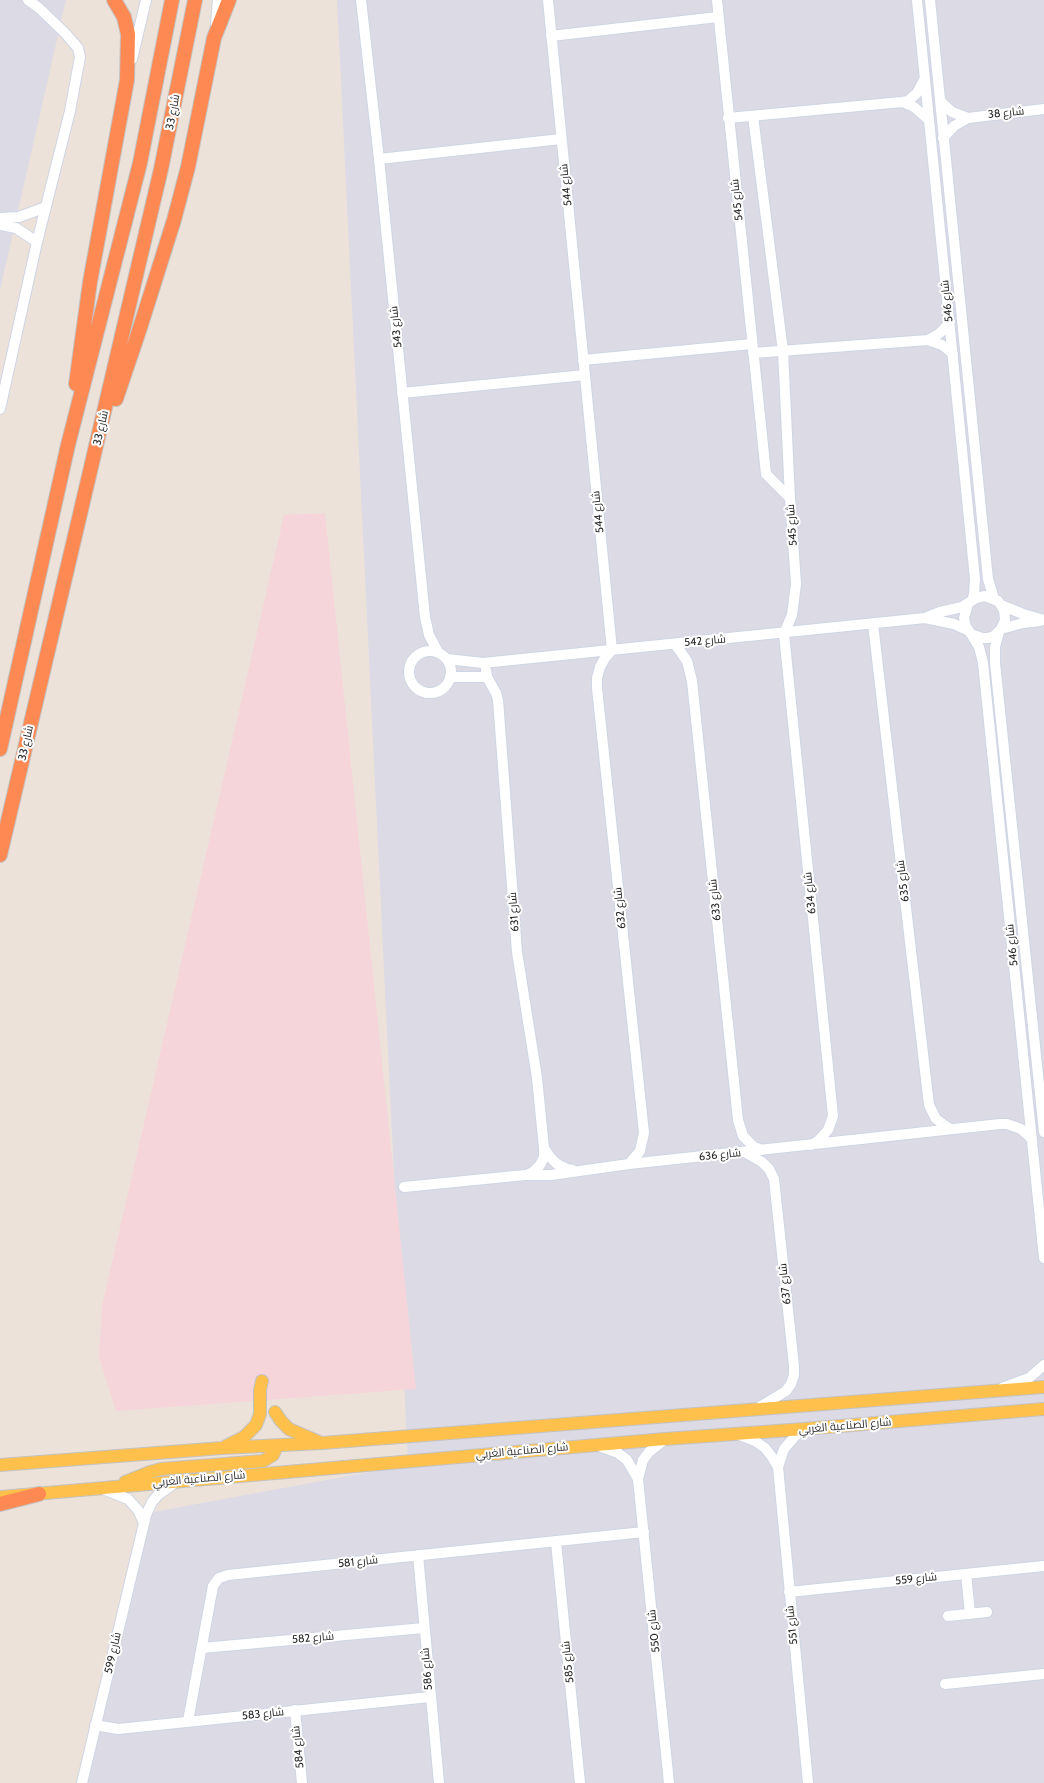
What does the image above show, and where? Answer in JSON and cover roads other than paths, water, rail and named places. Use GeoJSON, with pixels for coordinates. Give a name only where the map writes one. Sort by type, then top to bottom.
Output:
{"type":"FeatureCollection","features":[{"type":"Feature","properties":{"kind":"highway"},"geometry":{"type":"LineString","coordinates":[[68,445],[90,282],[127,80],[128,34],[124,17],[114,0]]}},
{"type":"Feature","properties":{"kind":"highway","name":"شارع 33"},"geometry":{"type":"LineString","coordinates":[[0,749],[68,445],[140,163],[172,0]]}},
{"type":"Feature","properties":{"kind":"highway","name":"شارع 33"},"geometry":{"type":"LineString","coordinates":[[0,855],[161,169],[194,0]]}},
{"type":"Feature","properties":{"kind":"highway"},"geometry":{"type":"LineString","coordinates":[[95,454],[135,344],[174,220],[188,167],[214,38],[229,0]]}},
{"type":"Feature","properties":{"kind":"highway"},"geometry":{"type":"LineString","coordinates":[[0,1504],[39,1494]]}},
{"type":"Feature","properties":{"kind":"main road"},"geometry":{"type":"LineString","coordinates":[[222,1448],[244,1437],[256,1425],[260,1414],[260,1387],[262,1381]]}},
{"type":"Feature","properties":{"kind":"main road","name":"شارع الصناعية الغربي"},"geometry":{"type":"LineString","coordinates":[[0,1465],[222,1448],[272,1450],[322,1443],[1044,1387]]}},
{"type":"Feature","properties":{"kind":"main road","name":"شارع الصناعية الغربي"},"geometry":{"type":"LineString","coordinates":[[0,1497],[180,1480],[665,1439],[804,1430],[1044,1409]]}},
{"type":"Feature","properties":{"kind":"main road"},"geometry":{"type":"LineString","coordinates":[[275,1412],[289,1429],[322,1443]]}},
{"type":"Feature","properties":{"kind":"main road"},"geometry":{"type":"LineString","coordinates":[[272,1450],[276,1472]]}},
{"type":"Feature","properties":{"kind":"main road"},"geometry":{"type":"LineString","coordinates":[[115,1486],[139,1475],[161,1469],[263,1461],[272,1450]]}},
{"type":"Feature","properties":{"kind":"street"},"geometry":{"type":"LineString","coordinates":[[0,409],[36,242],[70,111],[80,57],[78,48],[66,33],[28,0]]}},
{"type":"Feature","properties":{"kind":"street"},"geometry":{"type":"LineString","coordinates":[[127,80],[146,0]]}},
{"type":"Feature","properties":{"kind":"street"},"geometry":{"type":"LineString","coordinates":[[214,38],[218,0]]}},
{"type":"Feature","properties":{"kind":"street","name":"شارع 543"},"geometry":{"type":"LineString","coordinates":[[361,0],[379,159],[425,617],[429,635],[438,652]]}},
{"type":"Feature","properties":{"kind":"street","name":"شارع 544"},"geometry":{"type":"LineString","coordinates":[[548,0],[612,650]]}},
{"type":"Feature","properties":{"kind":"street","name":"شارع 545"},"geometry":{"type":"LineString","coordinates":[[717,0],[766,474],[790,498],[796,584],[792,615],[784,634]]}},
{"type":"Feature","properties":{"kind":"street","name":"شارع 546"},"geometry":{"type":"LineString","coordinates":[[917,0],[975,579],[974,594],[970,602]]}},
{"type":"Feature","properties":{"kind":"street","name":"شارع 546"},"geometry":{"type":"LineString","coordinates":[[930,1],[988,579],[998,602]]}},
{"type":"Feature","properties":{"kind":"street"},"geometry":{"type":"LineString","coordinates":[[551,36],[718,17]]}},
{"type":"Feature","properties":{"kind":"street"},"geometry":{"type":"LineString","coordinates":[[728,118],[908,101],[917,94],[924,83],[925,77]]}},
{"type":"Feature","properties":{"kind":"street"},"geometry":{"type":"LineString","coordinates":[[940,101],[952,112],[968,118]]}},
{"type":"Feature","properties":{"kind":"street"},"geometry":{"type":"LineString","coordinates":[[902,102],[914,107],[929,120]]}},
{"type":"Feature","properties":{"kind":"street","name":"شارع 38"},"geometry":{"type":"LineString","coordinates":[[943,138],[954,126],[968,118],[1044,109]]}},
{"type":"Feature","properties":{"kind":"street"},"geometry":{"type":"LineString","coordinates":[[753,116],[783,351],[790,498]]}},
{"type":"Feature","properties":{"kind":"street"},"geometry":{"type":"LineString","coordinates":[[379,159],[561,139]]}},
{"type":"Feature","properties":{"kind":"street"},"geometry":{"type":"LineString","coordinates":[[0,218],[19,217],[46,207]]}},
{"type":"Feature","properties":{"kind":"street"},"geometry":{"type":"LineString","coordinates":[[0,224],[16,228],[36,242]]}},
{"type":"Feature","properties":{"kind":"street"},"geometry":{"type":"LineString","coordinates":[[928,340],[940,333],[950,322]]}},
{"type":"Feature","properties":{"kind":"street"},"geometry":{"type":"LineString","coordinates":[[583,360],[753,349],[783,351],[928,340],[942,345],[953,354]]}},
{"type":"Feature","properties":{"kind":"street"},"geometry":{"type":"LineString","coordinates":[[402,393],[585,374]]}},
{"type":"Feature","properties":{"kind":"street"},"geometry":{"type":"LineString","coordinates":[[985,596],[1023,614],[1044,620],[1023,623],[1000,631],[988,638],[982,638],[970,632],[964,618],[970,602],[985,596]]}},
{"type":"Feature","properties":{"kind":"street","name":"شارع 542"},"geometry":{"type":"LineString","coordinates":[[447,659],[486,662],[784,634],[925,618],[940,612],[955,610],[970,602]]}},
{"type":"Feature","properties":{"kind":"street"},"geometry":{"type":"LineString","coordinates":[[998,602],[1005,615],[1000,631]]}},
{"type":"Feature","properties":{"kind":"street","name":"شارع 542"},"geometry":{"type":"LineString","coordinates":[[925,618],[954,624],[970,632]]}},
{"type":"Feature","properties":{"kind":"street","name":"شارع 635"},"geometry":{"type":"LineString","coordinates":[[873,624],[929,1105],[936,1120],[950,1129]]}},
{"type":"Feature","properties":{"kind":"street","name":"شارع 546"},"geometry":{"type":"LineString","coordinates":[[1000,631],[995,647],[995,663],[1044,1132]]}},
{"type":"Feature","properties":{"kind":"street","name":"شارع 546"},"geometry":{"type":"LineString","coordinates":[[970,632],[979,647],[983,663],[1044,1258]]}},
{"type":"Feature","properties":{"kind":"street","name":"شارع 634"},"geometry":{"type":"LineString","coordinates":[[784,634],[832,1108],[832,1116],[828,1130],[824,1136],[811,1145]]}},
{"type":"Feature","properties":{"kind":"street","name":"شارع 633"},"geometry":{"type":"LineString","coordinates":[[674,644],[687,661],[692,681],[738,1124],[743,1136],[748,1142],[762,1150]]}},
{"type":"Feature","properties":{"kind":"street","name":"شارع 632"},"geometry":{"type":"LineString","coordinates":[[612,650],[600,667],[597,678],[597,688],[644,1133],[640,1151],[628,1164]]}},
{"type":"Feature","properties":{"kind":"street"},"geometry":{"type":"LineString","coordinates":[[426,651],[438,652],[447,659],[450,666],[450,677],[442,689],[430,693],[419,689],[411,680],[410,668],[415,657],[426,651]]}},
{"type":"Feature","properties":{"kind":"street"},"geometry":{"type":"LineString","coordinates":[[450,677],[486,677],[486,662]]}},
{"type":"Feature","properties":{"kind":"street","name":"شارع 631"},"geometry":{"type":"LineString","coordinates":[[486,677],[496,693],[498,700],[517,952],[537,1078],[544,1148],[544,1157],[540,1165],[534,1172],[525,1175]]}},
{"type":"Feature","properties":{"kind":"street","name":"شارع 636"},"geometry":{"type":"LineString","coordinates":[[404,1187],[525,1175],[552,1175],[577,1170],[628,1164],[1007,1124],[1021,1129],[1032,1139]]}},
{"type":"Feature","properties":{"kind":"street"},"geometry":{"type":"LineString","coordinates":[[544,1148],[557,1164],[567,1169],[577,1170]]}},
{"type":"Feature","properties":{"kind":"street","name":"شارع 637"},"geometry":{"type":"LineString","coordinates":[[744,1152],[754,1156],[762,1162],[774,1179],[794,1366],[794,1375],[791,1384],[786,1391],[753,1410]]}},
{"type":"Feature","properties":{"kind":"street"},"geometry":{"type":"LineString","coordinates":[[992,1392],[1029,1378],[1044,1365]]}},
{"type":"Feature","properties":{"kind":"street","name":"شارع 551"},"geometry":{"type":"LineString","coordinates":[[804,1430],[796,1434],[784,1449],[778,1467],[808,1783]]}},
{"type":"Feature","properties":{"kind":"street","name":"شارع 551"},"geometry":{"type":"LineString","coordinates":[[734,1434],[755,1441],[765,1448],[778,1467]]}},
{"type":"Feature","properties":{"kind":"street","name":"شارع 550"},"geometry":{"type":"LineString","coordinates":[[665,1439],[649,1452],[643,1460],[638,1479],[669,1783]]}},
{"type":"Feature","properties":{"kind":"street","name":"شارع 550"},"geometry":{"type":"LineString","coordinates":[[596,1445],[618,1453],[626,1460],[638,1479]]}},
{"type":"Feature","properties":{"kind":"street","name":"شارع 599"},"geometry":{"type":"LineString","coordinates":[[82,1783],[144,1523],[152,1502],[164,1490],[180,1480]]}},
{"type":"Feature","properties":{"kind":"street"},"geometry":{"type":"LineString","coordinates":[[97,1488],[113,1492],[128,1499],[138,1510],[144,1523]]}},
{"type":"Feature","properties":{"kind":"street","name":"شارع 581"},"geometry":{"type":"LineString","coordinates":[[188,1721],[213,1586],[219,1578],[228,1575],[644,1532]]}},
{"type":"Feature","properties":{"kind":"street","name":"شارع 585"},"geometry":{"type":"LineString","coordinates":[[556,1542],[580,1783]]}},
{"type":"Feature","properties":{"kind":"street","name":"شارع 586"},"geometry":{"type":"LineString","coordinates":[[418,1555],[439,1783]]}},
{"type":"Feature","properties":{"kind":"street","name":"شارع 559"},"geometry":{"type":"LineString","coordinates":[[789,1592],[1044,1566]]}},
{"type":"Feature","properties":{"kind":"street"},"geometry":{"type":"LineString","coordinates":[[966,1574],[970,1614]]}},
{"type":"Feature","properties":{"kind":"street"},"geometry":{"type":"LineString","coordinates":[[948,1616],[987,1612]]}},
{"type":"Feature","properties":{"kind":"street","name":"شارع 582"},"geometry":{"type":"LineString","coordinates":[[202,1648],[424,1628]]}},
{"type":"Feature","properties":{"kind":"street"},"geometry":{"type":"LineString","coordinates":[[945,1684],[1044,1674]]}},
{"type":"Feature","properties":{"kind":"street","name":"شارع 583"},"geometry":{"type":"LineString","coordinates":[[95,1725],[118,1728],[430,1697]]}},
{"type":"Feature","properties":{"kind":"street","name":"شارع 584"},"geometry":{"type":"LineString","coordinates":[[295,1710],[300,1783]]}}]}
